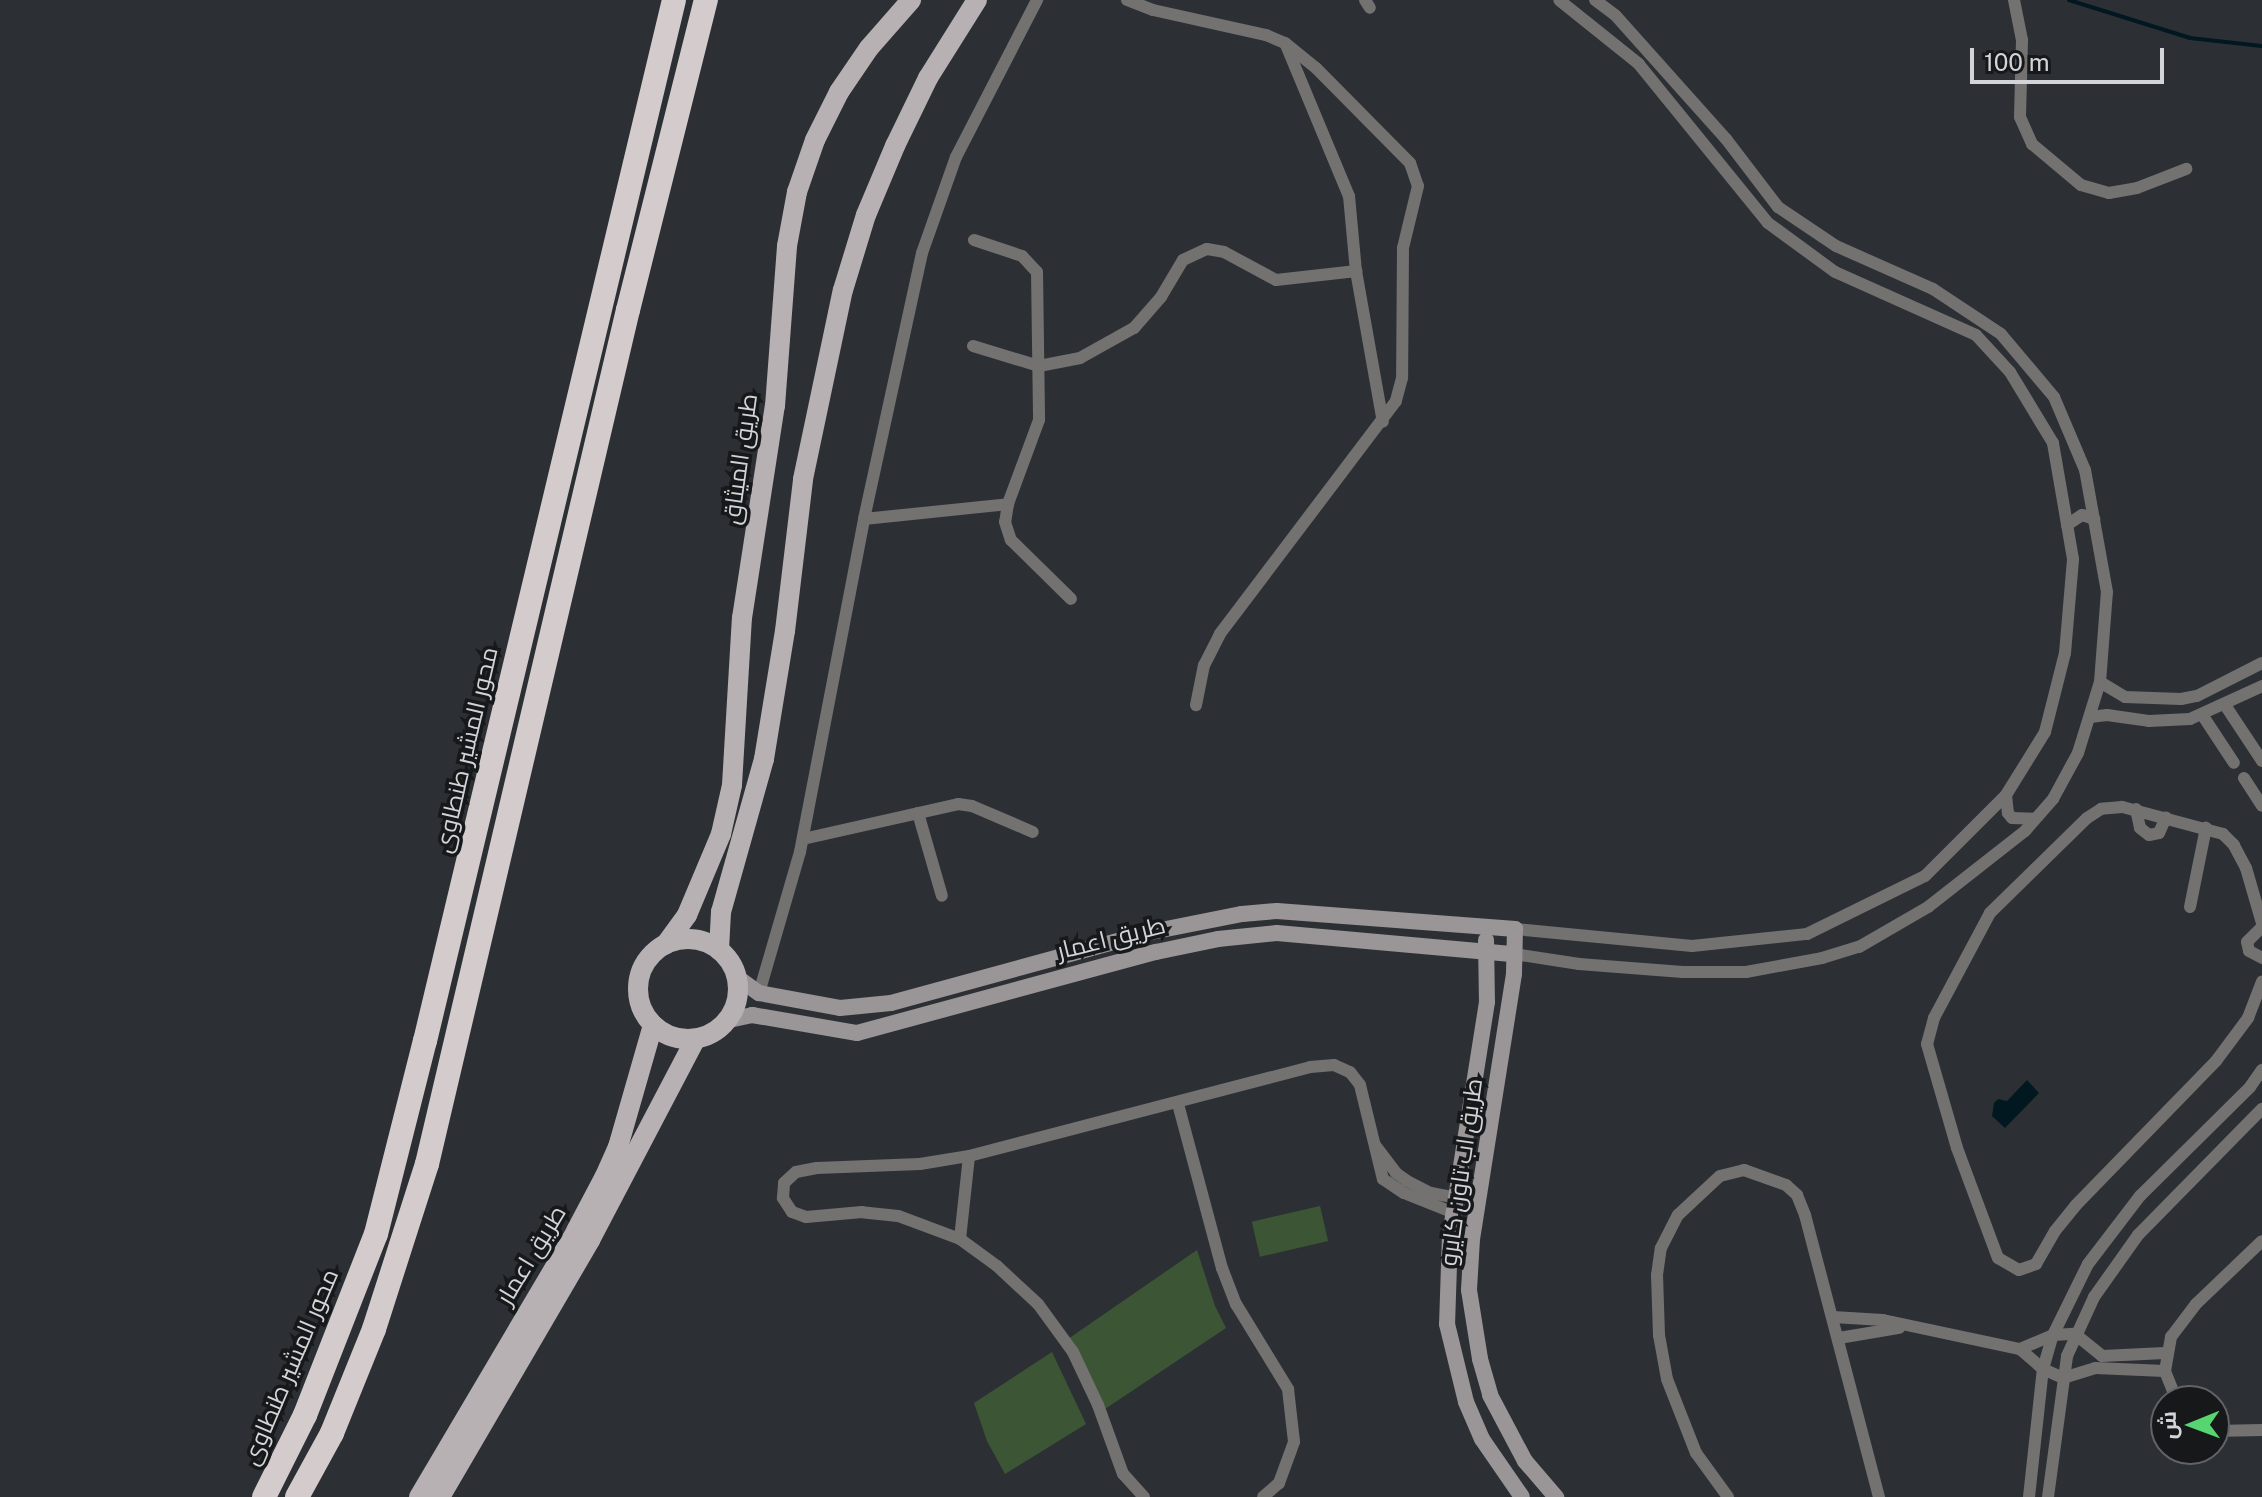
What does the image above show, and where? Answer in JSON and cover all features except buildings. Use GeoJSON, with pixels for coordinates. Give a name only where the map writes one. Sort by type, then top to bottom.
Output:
{"type":"FeatureCollection","features":[{"type":"Feature","properties":{"kind":"highway","name":"محور المشير طنطاوى"},"geometry":{"type":"LineString","coordinates":[[264,1497],[305,1415],[376,1234],[674,0]]}},
{"type":"Feature","properties":{"kind":"highway"},"geometry":{"type":"LineString","coordinates":[[297,1497],[332,1433],[374,1329],[427,1164],[628,310],[706,0]]}},
{"type":"Feature","properties":{"kind":"main road","name":"طريق الميثاق"},"geometry":{"type":"LineString","coordinates":[[666,944],[687,915],[721,834],[732,785],[742,618],[775,406],[787,246],[797,192],[815,140],[839,92],[869,48],[911,0]]}},
{"type":"Feature","properties":{"kind":"main road"},"geometry":{"type":"LineString","coordinates":[[695,1040],[672,1037],[653,1025],[639,1000],[638,986],[648,959],[666,944],[699,939],[719,950],[721,912],[764,759],[785,631],[803,479],[843,290],[866,215],[895,146],[935,67],[977,0]]}},
{"type":"Feature","properties":{"kind":"main road","name":"طريق اعمار"},"geometry":{"type":"LineString","coordinates":[[719,950],[733,965],[738,978]]}},
{"type":"Feature","properties":{"kind":"main road"},"geometry":{"type":"LineString","coordinates":[[729,1020],[738,1000],[738,978]]}},
{"type":"Feature","properties":{"kind":"main road","name":"طريق اعمار"},"geometry":{"type":"LineString","coordinates":[[440,1497],[590,1240],[695,1040],[714,1033],[729,1020]]}},
{"type":"Feature","properties":{"kind":"main road","name":"طريق اعمار"},"geometry":{"type":"LineString","coordinates":[[419,1497],[605,1176],[618,1147],[653,1025]]}},
{"type":"Feature","properties":{"kind":"street"},"geometry":{"type":"LineString","coordinates":[[752,1015],[782,925],[803,839],[864,519],[913,288],[932,219],[956,157],[1037,0]]}},
{"type":"Feature","properties":{"kind":"street"},"geometry":{"type":"LineString","coordinates":[[1127,0],[1153,10],[1266,35],[1285,43],[1302,54],[1410,163],[1417,178],[1418,194],[1403,248],[1402,378],[1396,401],[1220,634],[1204,665],[1196,705]]}},
{"type":"Feature","properties":{"kind":"street"},"geometry":{"type":"LineString","coordinates":[[1515,929],[1692,946],[1807,934],[1925,876],[2006,795],[2045,732],[2065,653],[2072,575],[2053,443],[2010,372],[1976,335],[1835,272],[1768,223],[1639,64],[1559,0]]}},
{"type":"Feature","properties":{"kind":"street"},"geometry":{"type":"LineString","coordinates":[[1514,954],[1579,964],[1683,972],[1746,972],[1822,958],[1859,947],[1928,907],[2035,819],[2053,799],[2078,753],[2100,682],[2107,592],[2085,470],[2054,397],[2001,334],[1933,289],[1836,246],[1778,207],[1726,139],[1615,15],[1595,0]]}},
{"type":"Feature","properties":{"kind":"street"},"geometry":{"type":"LineString","coordinates":[[2014,0],[2022,40],[2020,117],[2032,144],[2081,185],[2109,193],[2123,192],[2186,169]]}},
{"type":"Feature","properties":{"kind":"street"},"geometry":{"type":"LineString","coordinates":[[1285,43],[1345,184],[1351,209],[1356,271],[1383,422]]}},
{"type":"Feature","properties":{"kind":"street"},"geometry":{"type":"LineString","coordinates":[[974,240],[1022,256],[1037,272],[1039,420],[1008,504],[1005,522],[1011,540],[1071,599]]}},
{"type":"Feature","properties":{"kind":"street"},"geometry":{"type":"LineString","coordinates":[[973,346],[1039,366],[1080,358],[1117,340],[1148,313],[1183,260],[1198,251],[1224,252],[1276,280],[1356,271]]}},
{"type":"Feature","properties":{"kind":"street"},"geometry":{"type":"LineString","coordinates":[[864,519],[1008,504]]}},
{"type":"Feature","properties":{"kind":"street"},"geometry":{"type":"LineString","coordinates":[[2067,525],[2082,515],[2094,519]]}},
{"type":"Feature","properties":{"kind":"street"},"geometry":{"type":"LineString","coordinates":[[2100,682],[2125,697],[2162,700],[2197,696],[2262,663]]}},
{"type":"Feature","properties":{"kind":"street"},"geometry":{"type":"LineString","coordinates":[[2090,717],[2112,715],[2163,722],[2203,716],[2262,686]]}},
{"type":"Feature","properties":{"kind":"street"},"geometry":{"type":"LineString","coordinates":[[2162,700],[2163,722]]}},
{"type":"Feature","properties":{"kind":"street"},"geometry":{"type":"LineString","coordinates":[[2225,705],[2262,761]]}},
{"type":"Feature","properties":{"kind":"street"},"geometry":{"type":"LineString","coordinates":[[2203,716],[2234,763]]}},
{"type":"Feature","properties":{"kind":"street"},"geometry":{"type":"LineString","coordinates":[[2244,778],[2262,806]]}},
{"type":"Feature","properties":{"kind":"street"},"geometry":{"type":"LineString","coordinates":[[2006,795],[2008,813],[2012,818],[2035,819]]}},
{"type":"Feature","properties":{"kind":"street"},"geometry":{"type":"LineString","coordinates":[[803,839],[965,805],[1033,832]]}},
{"type":"Feature","properties":{"kind":"street"},"geometry":{"type":"LineString","coordinates":[[2262,958],[2249,951],[2247,942],[2262,925],[2246,868],[2234,845],[2223,834],[2136,809],[2111,807],[2087,818],[1990,913],[1928,1036],[1930,1056],[1957,1148],[1998,1258],[2019,1270],[2036,1264],[2055,1231],[2076,1205],[2216,1061],[2256,1010],[2262,982]]}},
{"type":"Feature","properties":{"kind":"street"},"geometry":{"type":"LineString","coordinates":[[2136,809],[2140,828],[2149,835],[2159,833],[2166,817]]}},
{"type":"Feature","properties":{"kind":"street"},"geometry":{"type":"LineString","coordinates":[[918,813],[942,896]]}},
{"type":"Feature","properties":{"kind":"street"},"geometry":{"type":"LineString","coordinates":[[2190,907],[2206,828]]}},
{"type":"Feature","properties":{"kind":"street","name":"طريق اعمار"},"geometry":{"type":"LineString","coordinates":[[738,978],[759,993],[840,1008],[891,1003],[1151,932],[1242,914],[1277,911],[1515,929]]}},
{"type":"Feature","properties":{"kind":"street","name":"طريق اب تاون كايرو"},"geometry":{"type":"LineString","coordinates":[[1485,926],[1487,1002],[1450,1235],[1447,1324],[1454,1364],[1482,1439],[1522,1497]]}},
{"type":"Feature","properties":{"kind":"street","name":"طريق اب تاون كايرو"},"geometry":{"type":"LineString","coordinates":[[1515,929],[1497,1090],[1469,1266],[1472,1321],[1490,1395],[1525,1461],[1556,1497]]}},
{"type":"Feature","properties":{"kind":"street","name":"طريق اعمار"},"geometry":{"type":"LineString","coordinates":[[729,1020],[752,1015],[857,1033],[1156,952],[1255,935],[1308,935],[1487,949],[1514,954]]}},
{"type":"Feature","properties":{"kind":"street"},"geometry":{"type":"LineString","coordinates":[[2256,1010],[2262,1024]]}},
{"type":"Feature","properties":{"kind":"street"},"geometry":{"type":"LineString","coordinates":[[1144,1497],[1123,1474],[1098,1405],[1056,1328],[1018,1284],[960,1239],[898,1216],[862,1212],[806,1217],[792,1212],[783,1198],[784,1183],[796,1172],[817,1168],[920,1164],[969,1156],[1178,1104],[1310,1067],[1341,1066],[1360,1085],[1373,1143],[1396,1173],[1455,1205]]}},
{"type":"Feature","properties":{"kind":"street"},"geometry":{"type":"LineString","coordinates":[[2029,1497],[2043,1369],[2053,1335],[2088,1264],[2115,1226],[2250,1087],[2262,1070]]}},
{"type":"Feature","properties":{"kind":"street"},"geometry":{"type":"LineString","coordinates":[[1474,1091],[1497,1090]]}},
{"type":"Feature","properties":{"kind":"street"},"geometry":{"type":"LineString","coordinates":[[1178,1104],[1222,1268],[1236,1304],[1288,1389],[1294,1442],[1279,1483],[1263,1497]]}},
{"type":"Feature","properties":{"kind":"street"},"geometry":{"type":"LineString","coordinates":[[2048,1497],[2063,1378],[2075,1334],[2094,1297],[2138,1235],[2262,1109]]}},
{"type":"Feature","properties":{"kind":"street"},"geometry":{"type":"LineString","coordinates":[[960,1239],[969,1156]]}},
{"type":"Feature","properties":{"kind":"street"},"geometry":{"type":"LineString","coordinates":[[1728,1497],[1696,1453],[1667,1379],[1656,1300],[1661,1248],[1667,1231],[1678,1215],[1720,1176],[1751,1170],[1786,1185],[1797,1195],[1805,1215],[1879,1497]]}},
{"type":"Feature","properties":{"kind":"street"},"geometry":{"type":"LineString","coordinates":[[1460,1178],[1471,1177],[1482,1182]]}},
{"type":"Feature","properties":{"kind":"street"},"geometry":{"type":"LineString","coordinates":[[1450,1235],[1460,1240],[1472,1239]]}},
{"type":"Feature","properties":{"kind":"street"},"geometry":{"type":"LineString","coordinates":[[2171,1385],[2165,1371],[2165,1353],[2179,1323],[2262,1241]]}},
{"type":"Feature","properties":{"kind":"street"},"geometry":{"type":"LineString","coordinates":[[1833,1317],[1883,1320],[2020,1349],[2043,1369],[2063,1378],[2095,1368],[2165,1371]]}},
{"type":"Feature","properties":{"kind":"street"},"geometry":{"type":"LineString","coordinates":[[1839,1338],[1917,1327]]}},
{"type":"Feature","properties":{"kind":"street"},"geometry":{"type":"LineString","coordinates":[[2020,1349],[2053,1335],[2075,1334],[2102,1356],[2165,1353]]}},
{"type":"Feature","properties":{"kind":"street"},"geometry":{"type":"LineString","coordinates":[[2230,1431],[2262,1430]]}},
{"type":"Feature","properties":{"kind":"green space"},"geometry":{"type":"Polygon","coordinates":[[[1320,1206],[1328,1241],[1260,1257],[1252,1222],[1320,1206]]]}},
{"type":"Feature","properties":{"kind":"green space"},"geometry":{"type":"Polygon","coordinates":[[[1197,1250],[1215,1306],[1226,1328],[1102,1411],[1068,1339],[1197,1250]]]}},
{"type":"Feature","properties":{"kind":"green space"},"geometry":{"type":"Polygon","coordinates":[[[1052,1352],[1086,1424],[1005,1474],[987,1441],[974,1403],[1052,1352]]]}},
{"type":"Feature","properties":{"kind":"water"},"geometry":{"type":"Polygon","coordinates":[[[2027,1080],[2039,1093],[2005,1128],[1992,1116],[1994,1103],[1998,1099],[2007,1101],[2027,1080]]]}},
{"type":"Feature","properties":{"kind":"waterway"},"geometry":{"type":"LineString","coordinates":[[2069,0],[2190,38],[2262,46]]}}]}
